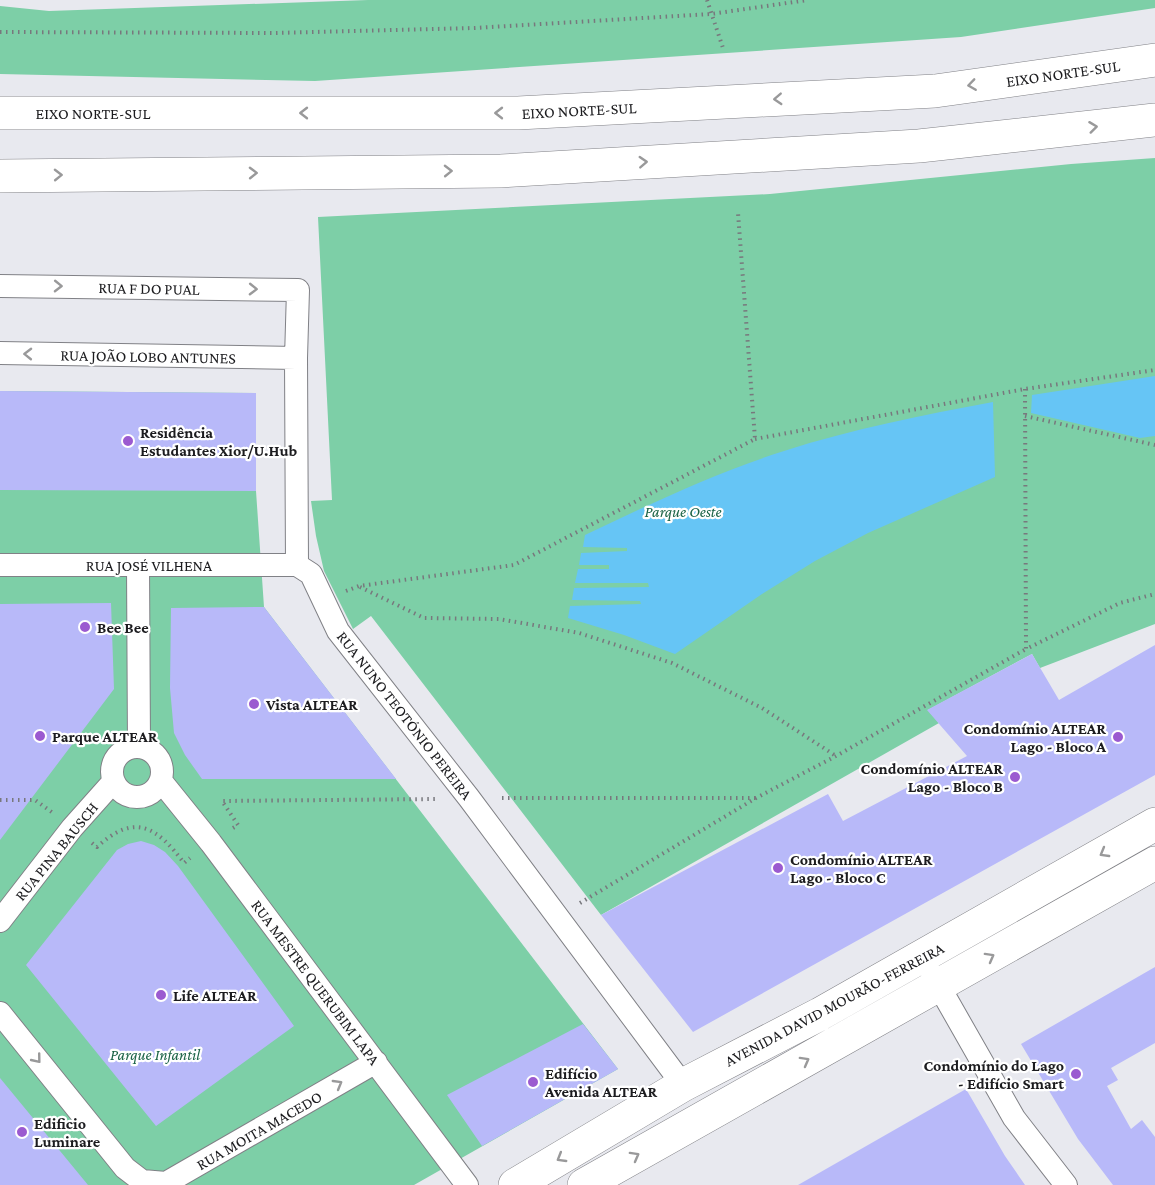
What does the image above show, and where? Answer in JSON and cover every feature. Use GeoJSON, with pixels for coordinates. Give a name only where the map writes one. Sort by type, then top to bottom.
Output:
{"type":"FeatureCollection","features":[{"type":"Feature","properties":{"kind":"main road","name":"EIXO NORTE-SUL"},"geometry":{"type":"LineString","coordinates":[[0,113],[518,113],[935,91],[1155,60]]}},
{"type":"Feature","properties":{"kind":"main road"},"geometry":{"type":"LineString","coordinates":[[0,176],[501,171],[919,146],[1155,120]]}},
{"type":"Feature","properties":{"kind":"main road","name":"AVENIDA DAVID MOURÃO-FERREIRA"},"geometry":{"type":"LineString","coordinates":[[515,1185],[683,1085],[820,1014],[1155,824]]}},
{"type":"Feature","properties":{"kind":"main road","name":"AVENIDA DAVID MOURÃO-FERREIRA"},"geometry":{"type":"LineString","coordinates":[[584,1185],[1155,863]]}},
{"type":"Feature","properties":{"kind":"street","name":"RUA F DO PUAL"},"geometry":{"type":"LineString","coordinates":[[0,286],[298,290],[296,358]]}},
{"type":"Feature","properties":{"kind":"street","name":"RUA JOÃO LOBO ANTUNES"},"geometry":{"type":"LineString","coordinates":[[0,353],[296,358]]}},
{"type":"Feature","properties":{"kind":"street"},"geometry":{"type":"LineString","coordinates":[[296,358],[297,565]]}},
{"type":"Feature","properties":{"kind":"street","name":"RUA JOSÉ VILHENA"},"geometry":{"type":"LineString","coordinates":[[0,565],[297,565]]}},
{"type":"Feature","properties":{"kind":"street"},"geometry":{"type":"LineString","coordinates":[[138,565],[139,747]]}},
{"type":"Feature","properties":{"kind":"street","name":"RUA NUNO TEOTÓNIO PEREIRA"},"geometry":{"type":"LineString","coordinates":[[297,565],[311,574],[338,631],[469,798],[683,1085]]}},
{"type":"Feature","properties":{"kind":"street"},"geometry":{"type":"LineString","coordinates":[[139,747],[153,753],[158,759],[162,774],[161,781],[150,794],[133,798],[118,789],[113,782],[111,774],[116,758],[122,752],[139,747]]}},
{"type":"Feature","properties":{"kind":"street","name":"RUA MESTRE QUERUBIM LAPA"},"geometry":{"type":"LineString","coordinates":[[161,781],[211,843],[467,1185]]}},
{"type":"Feature","properties":{"kind":"street","name":"RUA PINA BAUSCH"},"geometry":{"type":"LineString","coordinates":[[0,921],[72,828],[113,782]]}},
{"type":"Feature","properties":{"kind":"street"},"geometry":{"type":"LineString","coordinates":[[922,957],[1014,1118],[1066,1185]]}},
{"type":"Feature","properties":{"kind":"street","name":"RUA MOITA MACEDO"},"geometry":{"type":"LineString","coordinates":[[0,1013],[124,1168],[142,1181],[166,1183],[376,1062]]}},
{"type":"Feature","properties":{"kind":"path"},"geometry":{"type":"LineString","coordinates":[[707,0],[723,48]]}},
{"type":"Feature","properties":{"kind":"path"},"geometry":{"type":"LineString","coordinates":[[0,32],[274,33],[474,28],[711,14],[808,0]]}},
{"type":"Feature","properties":{"kind":"path"},"geometry":{"type":"LineString","coordinates":[[738,213],[755,439]]}},
{"type":"Feature","properties":{"kind":"path"},"geometry":{"type":"LineString","coordinates":[[322,599],[359,586],[514,565],[755,439],[1025,389],[1155,370]]}},
{"type":"Feature","properties":{"kind":"path"},"geometry":{"type":"LineString","coordinates":[[1025,389],[1026,649]]}},
{"type":"Feature","properties":{"kind":"path"},"geometry":{"type":"LineString","coordinates":[[1025,417],[1155,445]]}},
{"type":"Feature","properties":{"kind":"path"},"geometry":{"type":"LineString","coordinates":[[359,586],[424,618],[499,619],[579,633],[672,663],[762,708],[836,756]]}},
{"type":"Feature","properties":{"kind":"path"},"geometry":{"type":"LineString","coordinates":[[556,917],[756,798],[836,756],[1026,649],[1120,603],[1155,594]]}},
{"type":"Feature","properties":{"kind":"path"},"geometry":{"type":"LineString","coordinates":[[0,800],[35,800],[97,847],[112,835],[129,828],[142,827],[152,830],[170,843],[184,862],[238,825],[222,801],[756,798]]}},
{"type":"Feature","properties":{"kind":"green space"},"geometry":{"type":"Polygon","coordinates":[[[368,0],[1155,0],[1155,8],[961,37],[315,81],[0,74],[0,6],[49,11],[368,0]]]}},
{"type":"Feature","properties":{"kind":"green space","name":"Parque Oeste"},"geometry":{"type":"Polygon","coordinates":[[[1155,158],[1155,624],[1040,668],[1032,654],[928,710],[939,723],[601,915],[371,616],[353,629],[324,571],[311,501],[332,500],[318,217],[770,194],[1071,164],[1155,158]]]}},
{"type":"Feature","properties":{"kind":"green space","name":"Parque Infantil"},"geometry":{"type":"Polygon","coordinates":[[[0,391],[256,393],[256,491],[264,607],[618,1069],[414,1185],[0,1185],[0,391]]]}},
{"type":"Feature","properties":{"kind":"water"},"geometry":{"type":"Polygon","coordinates":[[[1155,376],[1155,436],[1140,438],[1031,413],[1032,395],[1155,376]]]}},
{"type":"Feature","properties":{"kind":"water"},"geometry":{"type":"Polygon","coordinates":[[[993,402],[995,477],[868,533],[815,561],[762,594],[675,654],[568,618],[570,606],[641,604],[640,601],[572,600],[574,588],[649,587],[648,583],[575,583],[578,569],[609,569],[609,565],[579,565],[581,553],[627,551],[627,548],[583,547],[585,535],[708,479],[784,451],[862,429],[993,402]]]}},
{"type":"Feature","properties":{"kind":"building","name":"Residência Estudantes Xior/U.Hub"},"geometry":{"type":"Polygon","coordinates":[[[0,391],[256,393],[256,491],[0,490],[0,391]]]}},
{"type":"Feature","properties":{"kind":"building","name":"Parque ALTEAR"},"geometry":{"type":"Polygon","coordinates":[[[111,603],[114,689],[0,840],[0,604],[111,603]]]}},
{"type":"Feature","properties":{"kind":"building","name":"Vista ALTEAR"},"geometry":{"type":"Polygon","coordinates":[[[264,607],[396,779],[202,779],[185,755],[174,733],[170,688],[171,608],[264,607]]]}},
{"type":"Feature","properties":{"kind":"building"},"geometry":{"type":"Polygon","coordinates":[[[1155,645],[1155,775],[693,1032],[601,915],[828,794],[843,821],[967,756],[927,710],[1032,654],[1059,700],[1155,645]]]}},
{"type":"Feature","properties":{"kind":"building","name":"Life ALTEAR"},"geometry":{"type":"Polygon","coordinates":[[[141,841],[165,852],[178,866],[294,1026],[156,1126],[26,965],[117,850],[141,841]]]}},
{"type":"Feature","properties":{"kind":"building","name":"Condomínio do Lago - Edifício Smart"},"geometry":{"type":"Polygon","coordinates":[[[1155,967],[1155,1043],[1111,1068],[1118,1080],[1107,1086],[1131,1129],[1142,1120],[1155,1137],[1155,1185],[1113,1185],[1078,1139],[1021,1044],[1155,967]]]}},
{"type":"Feature","properties":{"kind":"building","name":"Edifício Avenida ALTEAR"},"geometry":{"type":"Polygon","coordinates":[[[583,1024],[618,1069],[482,1146],[447,1095],[583,1024]]]}},
{"type":"Feature","properties":{"kind":"building","name":"Edificio Luminare"},"geometry":{"type":"Polygon","coordinates":[[[0,1078],[88,1185],[0,1185],[0,1078]]]}},
{"type":"Feature","properties":{"kind":"building"},"geometry":{"type":"Polygon","coordinates":[[[966,1089],[1005,1156],[1025,1185],[798,1185],[966,1089]]]}},
{"type":"Feature","properties":{"kind":"place","name":"Residência Estudantes Xior/U.Hub"},"geometry":{"type":"Point","coordinates":[128,441]}},
{"type":"Feature","properties":{"kind":"place","name":"Bee Bee"},"geometry":{"type":"Point","coordinates":[85,627]}},
{"type":"Feature","properties":{"kind":"place","name":"Vista ALTEAR"},"geometry":{"type":"Point","coordinates":[254,704]}},
{"type":"Feature","properties":{"kind":"place","name":"Parque ALTEAR"},"geometry":{"type":"Point","coordinates":[40,736]}},
{"type":"Feature","properties":{"kind":"place","name":"Condomínio ALTEAR Lago - Bloco A"},"geometry":{"type":"Point","coordinates":[1118,737]}},
{"type":"Feature","properties":{"kind":"place","name":"Condomínio ALTEAR Lago - Bloco B"},"geometry":{"type":"Point","coordinates":[1015,777]}},
{"type":"Feature","properties":{"kind":"place","name":"Condomínio ALTEAR Lago - Bloco C"},"geometry":{"type":"Point","coordinates":[778,868]}},
{"type":"Feature","properties":{"kind":"place","name":"Life ALTEAR"},"geometry":{"type":"Point","coordinates":[161,995]}},
{"type":"Feature","properties":{"kind":"place","name":"Condomínio do Lago - Edifício Smart"},"geometry":{"type":"Point","coordinates":[1076,1074]}},
{"type":"Feature","properties":{"kind":"place","name":"Edifício Avenida ALTEAR"},"geometry":{"type":"Point","coordinates":[533,1082]}},
{"type":"Feature","properties":{"kind":"place","name":"Edificio Luminare"},"geometry":{"type":"Point","coordinates":[22,1132]}}]}
